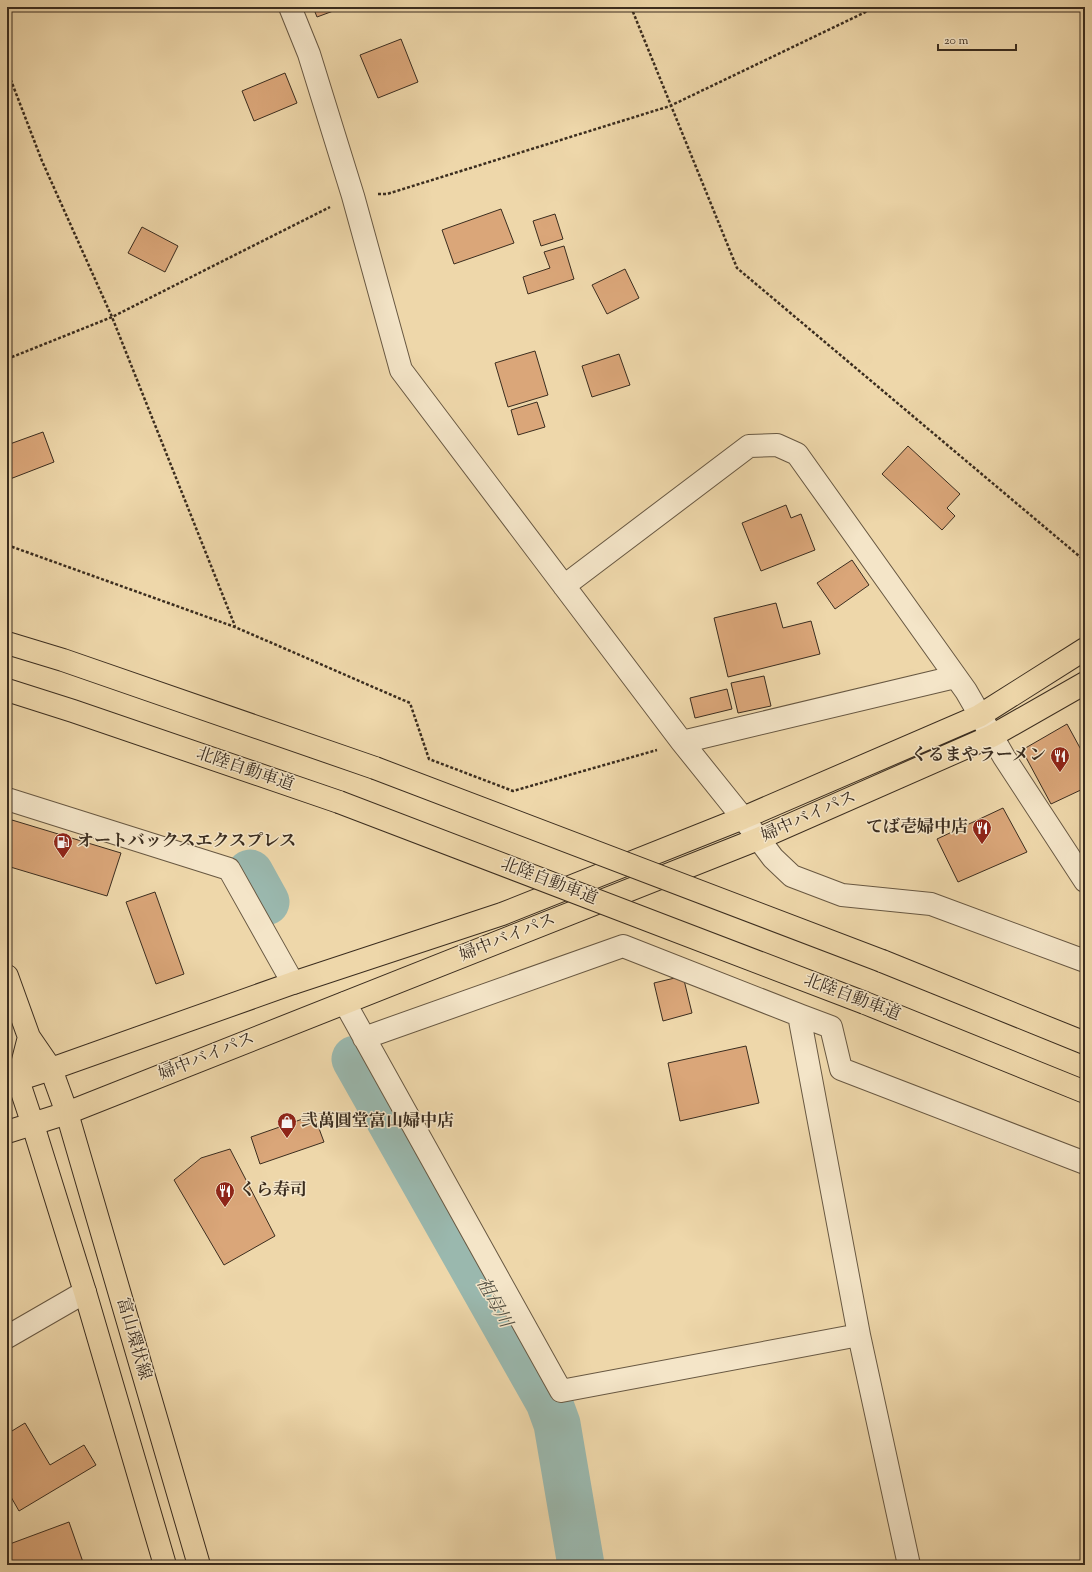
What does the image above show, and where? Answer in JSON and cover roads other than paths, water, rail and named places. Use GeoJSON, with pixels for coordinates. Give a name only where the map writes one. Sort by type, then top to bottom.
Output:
{"type":"FeatureCollection","features":[{"type":"Feature","properties":{"kind":"main road"},"geometry":{"type":"LineString","coordinates":[[7,643],[70,663],[375,768],[882,962],[1085,1043]]}},
{"type":"Feature","properties":{"kind":"main road","name":"婦中バイパス"},"geometry":{"type":"LineString","coordinates":[[12,1081],[51,1069],[293,983],[502,914],[743,818],[980,716],[1085,649]]}},
{"type":"Feature","properties":{"kind":"main road","name":"婦中バイパス"},"geometry":{"type":"LineString","coordinates":[[7,1132],[67,1113],[758,839],[992,736],[1085,683]]}},
{"type":"Feature","properties":{"kind":"main road","name":"北陸自動車道"},"geometry":{"type":"LineString","coordinates":[[7,690],[340,802],[865,1003],[1085,1092]]}},
{"type":"Feature","properties":{"kind":"main road","name":"富山環状線"},"geometry":{"type":"LineString","coordinates":[[7,976],[29,1037],[51,1069],[67,1113],[199,1565]]}},
{"type":"Feature","properties":{"kind":"main road"},"geometry":{"type":"LineString","coordinates":[[12,1081],[29,1037]]}},
{"type":"Feature","properties":{"kind":"main road","name":"富山環状線"},"geometry":{"type":"LineString","coordinates":[[12,1081],[33,1124],[85,1292],[165,1565]]}},
{"type":"Feature","properties":{"kind":"street"},"geometry":{"type":"LineString","coordinates":[[290,7],[309,54],[353,196],[400,370],[682,742],[773,858],[792,876],[842,895],[931,904],[1085,961]]}},
{"type":"Feature","properties":{"kind":"street"},"geometry":{"type":"LineString","coordinates":[[564,586],[749,446],[777,445],[797,454],[955,676],[1085,881]]}},
{"type":"Feature","properties":{"kind":"street"},"geometry":{"type":"LineString","coordinates":[[682,742],[955,676]]}},
{"type":"Feature","properties":{"kind":"street"},"geometry":{"type":"LineString","coordinates":[[7,799],[229,869],[293,983]]}},
{"type":"Feature","properties":{"kind":"street"},"geometry":{"type":"LineString","coordinates":[[364,1038],[623,946],[831,1027],[841,1069],[1085,1163]]}},
{"type":"Feature","properties":{"kind":"street"},"geometry":{"type":"LineString","coordinates":[[345,1003],[561,1391],[859,1335]]}},
{"type":"Feature","properties":{"kind":"street"},"geometry":{"type":"LineString","coordinates":[[799,1015],[859,1335],[909,1565]]}},
{"type":"Feature","properties":{"kind":"street"},"geometry":{"type":"LineString","coordinates":[[7,1337],[85,1292]]}},
{"type":"Feature","properties":{"kind":"waterway","name":"祖母川"},"geometry":{"type":"LineString","coordinates":[[250,873],[266,902]]}},
{"type":"Feature","properties":{"kind":"waterway","name":"祖母川"},"geometry":{"type":"LineString","coordinates":[[355,1059],[549,1402],[557,1424],[581,1565]]}},
{"type":"Feature","properties":{"kind":"place","name":"くるまやラーメン"},"geometry":{"type":"Point","coordinates":[1060,773]}},
{"type":"Feature","properties":{"kind":"place","name":"てば壱婦中店"},"geometry":{"type":"Point","coordinates":[982,845]}},
{"type":"Feature","properties":{"kind":"place","name":"オートバックスエクスプレス"},"geometry":{"type":"Point","coordinates":[63,859]}},
{"type":"Feature","properties":{"kind":"place","name":"弐萬圓堂富山婦中店"},"geometry":{"type":"Point","coordinates":[287,1139]}},
{"type":"Feature","properties":{"kind":"place","name":"くら寿司"},"geometry":{"type":"Point","coordinates":[225,1208]}}]}
